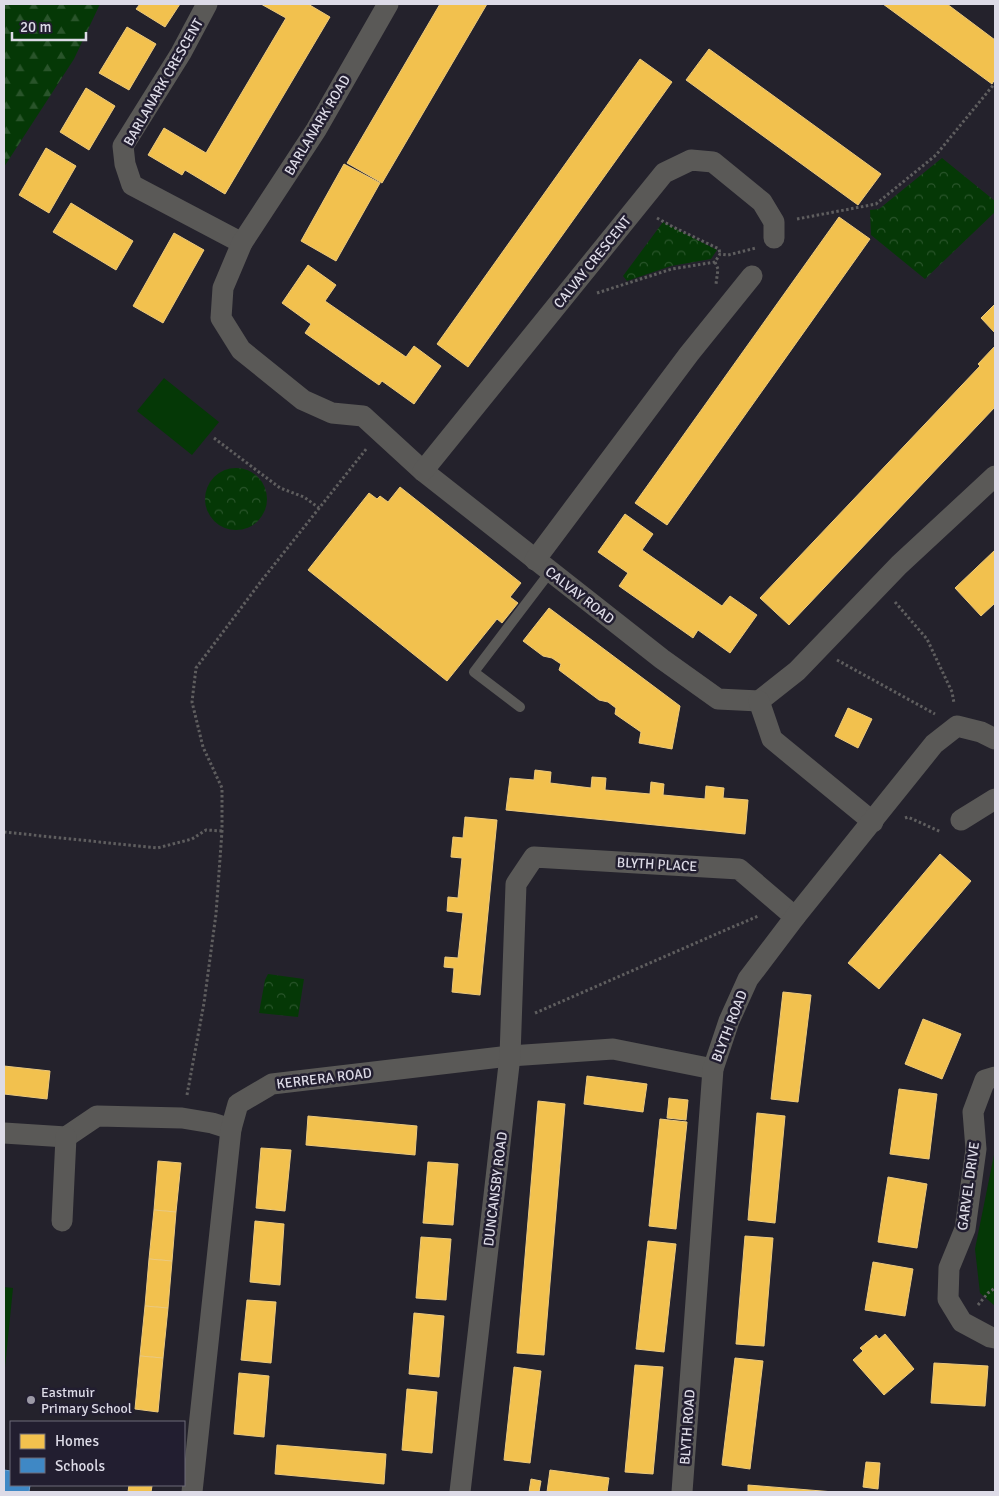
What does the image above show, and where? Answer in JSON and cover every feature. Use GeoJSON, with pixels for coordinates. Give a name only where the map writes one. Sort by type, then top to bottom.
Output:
{"type":"FeatureCollection","features":[{"type":"Feature","properties":{"kind":"street","name":"BARLANARK CRESCENT"},"geometry":{"type":"LineString","coordinates":[[207,4],[181,53],[123,146],[125,164],[132,185],[242,243]]}},
{"type":"Feature","properties":{"kind":"street","name":"BARLANARK ROAD"},"geometry":{"type":"LineString","coordinates":[[242,243],[316,130],[381,6]]}},
{"type":"Feature","properties":{"kind":"street","name":"CALVAY CRESCENT"},"geometry":{"type":"LineString","coordinates":[[423,471],[664,173],[691,160],[713,162],[762,202],[769,236]]}},
{"type":"Feature","properties":{"kind":"street","name":"CALVAY ROAD"},"geometry":{"type":"LineString","coordinates":[[242,243],[224,288],[221,318],[241,350],[304,400],[332,413],[363,416],[423,471],[542,566],[662,659],[718,699],[759,701]]}},
{"type":"Feature","properties":{"kind":"street"},"geometry":{"type":"LineString","coordinates":[[542,566],[689,354],[752,276]]}},
{"type":"Feature","properties":{"kind":"street"},"geometry":{"type":"LineString","coordinates":[[872,822],[772,740],[759,701],[797,671],[899,565],[995,476]]}},
{"type":"Feature","properties":{"kind":"street"},"geometry":{"type":"LineString","coordinates":[[958,726],[981,732],[995,739]]}},
{"type":"Feature","properties":{"kind":"street","name":"BLYTH ROAD"},"geometry":{"type":"LineString","coordinates":[[682,1492],[713,1069],[729,1021],[748,979],[788,912],[872,822],[934,744],[958,726]]}},
{"type":"Feature","properties":{"kind":"street"},"geometry":{"type":"LineString","coordinates":[[961,820],[995,799]]}},
{"type":"Feature","properties":{"kind":"street","name":"BLYTH PLACE"},"geometry":{"type":"LineString","coordinates":[[516,884],[534,857],[739,869],[788,912]]}},
{"type":"Feature","properties":{"kind":"street","name":"DUNCANSBY ROAD"},"geometry":{"type":"LineString","coordinates":[[460,1492],[510,1056],[516,884]]}},
{"type":"Feature","properties":{"kind":"street","name":"KERRERA ROAD"},"geometry":{"type":"LineString","coordinates":[[192,1492],[231,1129],[238,1104],[272,1084],[510,1056],[613,1049],[713,1069]]}},
{"type":"Feature","properties":{"kind":"street","name":"GARVEL DRIVE"},"geometry":{"type":"LineString","coordinates":[[995,1077],[985,1080],[973,1112],[976,1149],[964,1229],[949,1268],[948,1298],[962,1322],[995,1338]]}},
{"type":"Feature","properties":{"kind":"street"},"geometry":{"type":"LineString","coordinates":[[4,1133],[66,1137],[97,1116],[182,1118],[212,1123],[231,1129]]}},
{"type":"Feature","properties":{"kind":"street"},"geometry":{"type":"LineString","coordinates":[[62,1221],[66,1137]]}},
{"type":"Feature","properties":{"kind":"lane"},"geometry":{"type":"LineString","coordinates":[[520,707],[474,672],[542,566]]}},
{"type":"Feature","properties":{"kind":"path"},"geometry":{"type":"LineString","coordinates":[[720,254],[728,255],[769,236],[794,220],[876,204],[936,155],[995,83]]}},
{"type":"Feature","properties":{"kind":"path"},"geometry":{"type":"LineString","coordinates":[[639,205],[673,227],[718,249],[720,254]]}},
{"type":"Feature","properties":{"kind":"path"},"geometry":{"type":"LineString","coordinates":[[566,294],[577,300],[672,269],[715,262],[720,254]]}},
{"type":"Feature","properties":{"kind":"path"},"geometry":{"type":"LineString","coordinates":[[182,1118],[205,994],[216,914],[222,831],[222,788],[203,747],[192,702],[196,668],[380,432]]}},
{"type":"Feature","properties":{"kind":"path"},"geometry":{"type":"LineString","coordinates":[[214,438],[280,488],[304,497],[319,508]]}},
{"type":"Feature","properties":{"kind":"path"},"geometry":{"type":"LineString","coordinates":[[880,584],[927,639],[952,692],[958,726]]}},
{"type":"Feature","properties":{"kind":"path"},"geometry":{"type":"LineString","coordinates":[[818,650],[958,726]]}},
{"type":"Feature","properties":{"kind":"path"},"geometry":{"type":"LineString","coordinates":[[872,822],[908,817],[942,832],[961,820]]}},
{"type":"Feature","properties":{"kind":"path"},"geometry":{"type":"LineString","coordinates":[[4,832],[157,848],[192,839],[206,830],[222,831]]}},
{"type":"Feature","properties":{"kind":"path"},"geometry":{"type":"LineString","coordinates":[[511,1023],[788,912]]}},
{"type":"Feature","properties":{"kind":"green space"},"geometry":{"type":"Polygon","coordinates":[[[4,4],[100,4],[74,59],[4,167],[4,4]]]}},
{"type":"Feature","properties":{"kind":"green space"},"geometry":{"type":"Polygon","coordinates":[[[942,158],[995,201],[995,212],[925,279],[871,235],[870,210],[879,209],[942,158]]]}},
{"type":"Feature","properties":{"kind":"green space"},"geometry":{"type":"Polygon","coordinates":[[[663,222],[717,250],[711,259],[671,266],[627,281],[623,276],[663,222]]]}},
{"type":"Feature","properties":{"kind":"green space"},"geometry":{"type":"Polygon","coordinates":[[[164,378],[219,422],[192,455],[137,411],[164,378]]]}},
{"type":"Feature","properties":{"kind":"green space"},"geometry":{"type":"Polygon","coordinates":[[[236,468],[248,471],[258,477],[264,487],[267,499],[264,511],[258,521],[248,527],[236,530],[224,527],[214,521],[208,511],[205,499],[208,487],[214,477],[224,471],[236,468]]]}},
{"type":"Feature","properties":{"kind":"green space"},"geometry":{"type":"Polygon","coordinates":[[[268,974],[304,979],[298,1017],[259,1013],[265,980],[268,974]]]}},
{"type":"Feature","properties":{"kind":"green space"},"geometry":{"type":"Polygon","coordinates":[[[995,1150],[995,1306],[980,1293],[975,1249],[995,1150]]]}},
{"type":"Feature","properties":{"kind":"green space"},"geometry":{"type":"Polygon","coordinates":[[[4,1287],[13,1288],[4,1377],[4,1287]]]}},
{"type":"Feature","properties":{"kind":"building: Homes"},"geometry":{"type":"Polygon","coordinates":[[[140,4],[180,4],[165,27],[136,9],[140,4]]]}},
{"type":"Feature","properties":{"kind":"building: Homes"},"geometry":{"type":"Polygon","coordinates":[[[261,4],[308,4],[330,17],[225,194],[185,170],[182,175],[148,155],[164,128],[206,153],[286,18],[261,4]]]}},
{"type":"Feature","properties":{"kind":"building: Homes"},"geometry":{"type":"Polygon","coordinates":[[[440,4],[487,4],[382,183],[347,163],[440,4]]]}},
{"type":"Feature","properties":{"kind":"building: Homes"},"geometry":{"type":"Polygon","coordinates":[[[883,4],[947,4],[995,40],[995,79],[992,84],[883,4]]]}},
{"type":"Feature","properties":{"kind":"building: Homes"},"geometry":{"type":"Polygon","coordinates":[[[127,27],[156,44],[129,90],[99,73],[127,27]]]}},
{"type":"Feature","properties":{"kind":"building: Homes"},"geometry":{"type":"Polygon","coordinates":[[[709,49],[881,174],[858,205],[686,80],[709,49]]]}},
{"type":"Feature","properties":{"kind":"building: Homes"},"geometry":{"type":"Polygon","coordinates":[[[640,59],[672,82],[468,367],[437,344],[640,59]]]}},
{"type":"Feature","properties":{"kind":"building: Homes"},"geometry":{"type":"Polygon","coordinates":[[[86,88],[115,106],[89,150],[60,132],[86,88]]]}},
{"type":"Feature","properties":{"kind":"building: Homes"},"geometry":{"type":"Polygon","coordinates":[[[46,148],[76,166],[49,213],[19,195],[46,148]]]}},
{"type":"Feature","properties":{"kind":"building: Homes"},"geometry":{"type":"Polygon","coordinates":[[[344,164],[380,183],[336,261],[301,241],[344,164]]]}},
{"type":"Feature","properties":{"kind":"building: Homes"},"geometry":{"type":"Polygon","coordinates":[[[71,203],[133,241],[116,270],[53,232],[71,203]]]}},
{"type":"Feature","properties":{"kind":"building: Homes"},"geometry":{"type":"Polygon","coordinates":[[[839,217],[870,239],[667,525],[635,503],[839,217]]]}},
{"type":"Feature","properties":{"kind":"building: Homes"},"geometry":{"type":"Polygon","coordinates":[[[174,233],[204,250],[163,323],[133,306],[174,233]]]}},
{"type":"Feature","properties":{"kind":"building: Homes"},"geometry":{"type":"Polygon","coordinates":[[[308,265],[336,285],[325,301],[406,357],[414,346],[441,366],[414,404],[382,381],[379,385],[305,333],[311,324],[282,303],[308,265]]]}},
{"type":"Feature","properties":{"kind":"building: Homes"},"geometry":{"type":"Polygon","coordinates":[[[995,304],[995,333],[981,318],[995,304]]]}},
{"type":"Feature","properties":{"kind":"building: Homes"},"geometry":{"type":"Polygon","coordinates":[[[995,346],[995,407],[789,625],[760,598],[980,366],[978,364],[995,346]]]}},
{"type":"Feature","properties":{"kind":"building: Homes"},"geometry":{"type":"Polygon","coordinates":[[[400,487],[521,583],[510,597],[518,603],[502,623],[497,619],[447,681],[308,570],[369,493],[377,499],[380,496],[388,502],[400,487]]]}},
{"type":"Feature","properties":{"kind":"building: Homes"},"geometry":{"type":"Polygon","coordinates":[[[625,514],[653,534],[642,550],[722,606],[730,596],[757,615],[730,653],[698,630],[693,638],[619,586],[628,573],[598,552],[625,514]]]}},
{"type":"Feature","properties":{"kind":"building: Homes"},"geometry":{"type":"Polygon","coordinates":[[[995,550],[995,603],[981,616],[955,588],[995,550]]]}},
{"type":"Feature","properties":{"kind":"building: Homes"},"geometry":{"type":"Polygon","coordinates":[[[549,608],[680,706],[672,749],[639,743],[641,732],[615,714],[616,708],[608,702],[599,700],[559,670],[561,664],[552,658],[543,656],[523,641],[549,608]]]}},
{"type":"Feature","properties":{"kind":"building: Homes"},"geometry":{"type":"Polygon","coordinates":[[[848,708],[872,719],[858,748],[835,736],[848,708]]]}},
{"type":"Feature","properties":{"kind":"building: Homes"},"geometry":{"type":"Polygon","coordinates":[[[535,770],[551,772],[550,783],[591,788],[592,777],[606,778],[605,790],[650,794],[651,782],[664,784],[663,795],[705,799],[706,786],[724,788],[723,798],[748,800],[745,834],[506,810],[510,778],[534,780],[535,770]]]}},
{"type":"Feature","properties":{"kind":"building: Homes"},"geometry":{"type":"Polygon","coordinates":[[[465,817],[497,820],[480,995],[452,992],[454,968],[444,967],[445,957],[458,958],[463,913],[447,911],[448,897],[458,898],[462,858],[451,857],[453,837],[463,838],[465,817]]]}},
{"type":"Feature","properties":{"kind":"building: Homes"},"geometry":{"type":"Polygon","coordinates":[[[940,854],[971,881],[879,989],[848,963],[940,854]]]}},
{"type":"Feature","properties":{"kind":"building: Homes"},"geometry":{"type":"Polygon","coordinates":[[[783,992],[811,995],[798,1102],[771,1099],[783,992]]]}},
{"type":"Feature","properties":{"kind":"building: Homes"},"geometry":{"type":"Polygon","coordinates":[[[923,1019],[961,1034],[942,1079],[905,1064],[923,1019]]]}},
{"type":"Feature","properties":{"kind":"building: Homes"},"geometry":{"type":"Polygon","coordinates":[[[4,1066],[50,1071],[47,1099],[4,1094],[4,1066]]]}},
{"type":"Feature","properties":{"kind":"building: Homes"},"geometry":{"type":"Polygon","coordinates":[[[587,1076],[647,1084],[643,1112],[584,1104],[587,1076]]]}},
{"type":"Feature","properties":{"kind":"building: Homes"},"geometry":{"type":"Polygon","coordinates":[[[899,1089],[937,1094],[929,1159],[890,1154],[899,1089]]]}},
{"type":"Feature","properties":{"kind":"building: Homes"},"geometry":{"type":"Polygon","coordinates":[[[669,1098],[688,1100],[686,1120],[667,1118],[669,1098]]]}},
{"type":"Feature","properties":{"kind":"building: Homes"},"geometry":{"type":"Polygon","coordinates":[[[538,1101],[565,1104],[544,1355],[517,1353],[538,1101]]]}},
{"type":"Feature","properties":{"kind":"building: Homes"},"geometry":{"type":"Polygon","coordinates":[[[757,1113],[785,1116],[775,1223],[748,1220],[757,1113]]]}},
{"type":"Feature","properties":{"kind":"building: Homes"},"geometry":{"type":"Polygon","coordinates":[[[308,1116],[417,1126],[415,1155],[306,1145],[308,1116]]]}},
{"type":"Feature","properties":{"kind":"building: Homes"},"geometry":{"type":"Polygon","coordinates":[[[660,1119],[687,1122],[676,1229],[649,1226],[660,1119]]]}},
{"type":"Feature","properties":{"kind":"building: Homes"},"geometry":{"type":"Polygon","coordinates":[[[261,1148],[291,1150],[285,1211],[256,1208],[261,1148]]]}},
{"type":"Feature","properties":{"kind":"building: Homes"},"geometry":{"type":"Polygon","coordinates":[[[158,1161],[181,1163],[176,1212],[154,1210],[158,1161]]]}},
{"type":"Feature","properties":{"kind":"building: Homes"},"geometry":{"type":"Polygon","coordinates":[[[428,1162],[458,1164],[453,1225],[423,1223],[428,1162]]]}},
{"type":"Feature","properties":{"kind":"building: Homes"},"geometry":{"type":"Polygon","coordinates":[[[888,1177],[927,1184],[917,1248],[878,1242],[888,1177]]]}},
{"type":"Feature","properties":{"kind":"building: Homes"},"geometry":{"type":"Polygon","coordinates":[[[154,1210],[176,1212],[172,1261],[149,1259],[154,1210]]]}},
{"type":"Feature","properties":{"kind":"building: Homes"},"geometry":{"type":"Polygon","coordinates":[[[255,1221],[284,1224],[280,1285],[250,1282],[255,1221]]]}},
{"type":"Feature","properties":{"kind":"building: Homes"},"geometry":{"type":"Polygon","coordinates":[[[745,1236],[773,1238],[764,1346],[736,1344],[745,1236]]]}},
{"type":"Feature","properties":{"kind":"building: Homes"},"geometry":{"type":"Polygon","coordinates":[[[421,1237],[451,1239],[446,1300],[416,1298],[421,1237]]]}},
{"type":"Feature","properties":{"kind":"building: Homes"},"geometry":{"type":"Polygon","coordinates":[[[648,1241],[676,1244],[664,1352],[636,1349],[648,1241]]]}},
{"type":"Feature","properties":{"kind":"building: Homes"},"geometry":{"type":"Polygon","coordinates":[[[149,1259],[172,1261],[168,1308],[145,1306],[149,1259]]]}},
{"type":"Feature","properties":{"kind":"building: Homes"},"geometry":{"type":"Polygon","coordinates":[[[873,1262],[913,1269],[905,1316],[865,1310],[873,1262]]]}},
{"type":"Feature","properties":{"kind":"building: Homes"},"geometry":{"type":"Polygon","coordinates":[[[247,1300],[276,1302],[271,1363],[241,1360],[247,1300]]]}},
{"type":"Feature","properties":{"kind":"building: Homes"},"geometry":{"type":"Polygon","coordinates":[[[145,1306],[168,1308],[163,1358],[140,1356],[145,1306]]]}},
{"type":"Feature","properties":{"kind":"building: Homes"},"geometry":{"type":"Polygon","coordinates":[[[414,1313],[444,1316],[439,1377],[409,1374],[414,1313]]]}},
{"type":"Feature","properties":{"kind":"building: Homes"},"geometry":{"type":"Polygon","coordinates":[[[885,1334],[914,1369],[884,1395],[853,1360],[863,1351],[860,1348],[876,1335],[879,1339],[885,1334]]]}},
{"type":"Feature","properties":{"kind":"building: Homes"},"geometry":{"type":"Polygon","coordinates":[[[140,1356],[163,1358],[158,1412],[135,1409],[140,1356]]]}},
{"type":"Feature","properties":{"kind":"building: Homes"},"geometry":{"type":"Polygon","coordinates":[[[735,1358],[763,1361],[750,1469],[722,1465],[735,1358]]]}},
{"type":"Feature","properties":{"kind":"building: Homes"},"geometry":{"type":"Polygon","coordinates":[[[934,1363],[988,1366],[985,1406],[931,1403],[934,1363]]]}},
{"type":"Feature","properties":{"kind":"building: Homes"},"geometry":{"type":"Polygon","coordinates":[[[635,1365],[663,1367],[653,1474],[625,1472],[635,1365]]]}},
{"type":"Feature","properties":{"kind":"building: Homes"},"geometry":{"type":"Polygon","coordinates":[[[514,1367],[541,1371],[530,1463],[504,1460],[514,1367]]]}},
{"type":"Feature","properties":{"kind":"building: Homes"},"geometry":{"type":"Polygon","coordinates":[[[239,1373],[269,1376],[264,1437],[234,1434],[239,1373]]]}},
{"type":"Feature","properties":{"kind":"building: Homes"},"geometry":{"type":"Polygon","coordinates":[[[407,1389],[437,1392],[432,1453],[402,1450],[407,1389]]]}},
{"type":"Feature","properties":{"kind":"building: Homes"},"geometry":{"type":"Polygon","coordinates":[[[277,1445],[386,1454],[384,1484],[275,1474],[277,1445]]]}},
{"type":"Feature","properties":{"kind":"building: Homes"},"geometry":{"type":"Polygon","coordinates":[[[866,1462],[880,1463],[878,1489],[863,1487],[866,1462]]]}},
{"type":"Feature","properties":{"kind":"building: Homes"},"geometry":{"type":"Polygon","coordinates":[[[550,1470],[609,1478],[607,1492],[547,1492],[550,1470]]]}},
{"type":"Feature","properties":{"kind":"building: Homes"},"geometry":{"type":"Polygon","coordinates":[[[531,1479],[541,1481],[539,1492],[529,1492],[531,1479]]]}},
{"type":"Feature","properties":{"kind":"building: Homes"},"geometry":{"type":"Polygon","coordinates":[[[748,1485],[834,1492],[748,1492],[748,1485]]]}},
{"type":"Feature","properties":{"kind":"building: Homes"},"geometry":{"type":"Polygon","coordinates":[[[129,1486],[152,1486],[151,1492],[128,1492],[129,1486]]]}},
{"type":"Feature","properties":{"kind":"building: Schools"},"geometry":{"type":"Polygon","coordinates":[[[4,1470],[10,1471],[10,1486],[30,1486],[29,1492],[4,1492],[4,1470]]]}},
{"type":"Feature","properties":{"kind":"place","name":"Eastmuir Primary School"},"geometry":{"type":"Point","coordinates":[31,1400]}}]}
